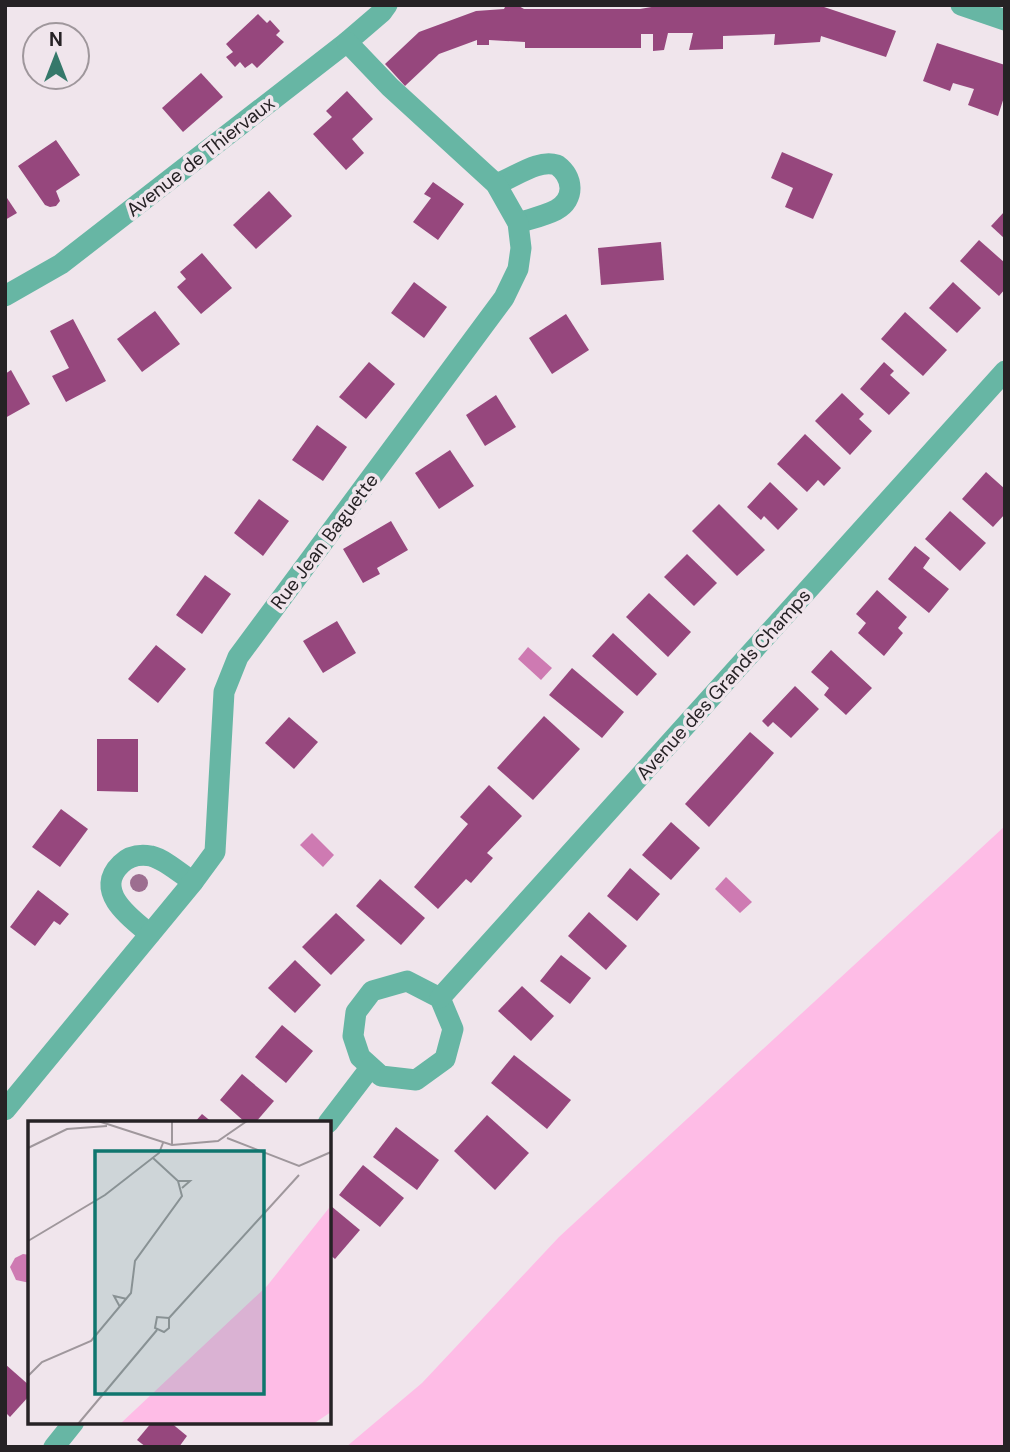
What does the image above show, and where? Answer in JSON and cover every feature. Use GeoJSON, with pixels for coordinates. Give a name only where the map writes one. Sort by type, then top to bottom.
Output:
{"type":"FeatureCollection","features":[{"type":"Feature","properties":{"kind":"street","name":"Avenue de Thiervaux"},"geometry":{"type":"LineString","coordinates":[[5,296],[61,264],[347,42],[387,5]]}},
{"type":"Feature","properties":{"kind":"street"},"geometry":{"type":"LineString","coordinates":[[961,5],[1005,20]]}},
{"type":"Feature","properties":{"kind":"street","name":"Rue Jean Baguette"},"geometry":{"type":"LineString","coordinates":[[5,1110],[215,852],[224,692],[238,657],[504,298],[518,269],[521,248],[519,223],[496,184],[390,87],[347,42]]}},
{"type":"Feature","properties":{"kind":"street"},"geometry":{"type":"LineString","coordinates":[[496,184],[515,178],[541,163],[556,165],[569,178],[571,187],[566,202],[556,210],[519,223]]}},
{"type":"Feature","properties":{"kind":"street","name":"Avenue des Grands Champs"},"geometry":{"type":"LineString","coordinates":[[440,998],[1005,371]]}},
{"type":"Feature","properties":{"kind":"street"},"geometry":{"type":"LineString","coordinates":[[150,934],[129,917],[117,904],[111,892],[112,877],[117,867],[126,859],[138,855],[154,857],[193,882]]}},
{"type":"Feature","properties":{"kind":"street"},"geometry":{"type":"LineString","coordinates":[[407,981],[440,998],[453,1029],[444,1059],[416,1080],[381,1076],[360,1057],[353,1036],[356,1012],[372,991],[407,981]]}},
{"type":"Feature","properties":{"kind":"street"},"geometry":{"type":"LineString","coordinates":[[330,1121],[370,1068]]}},
{"type":"Feature","properties":{"kind":"street"},"geometry":{"type":"LineString","coordinates":[[54,1447],[72,1424]]}},
{"type":"Feature","properties":{"kind":"shaded area"},"geometry":{"type":"Polygon","coordinates":[[[528,647],[552,668],[541,680],[518,659],[528,647]]]}},
{"type":"Feature","properties":{"kind":"shaded area"},"geometry":{"type":"Polygon","coordinates":[[[1005,826],[1005,1447],[346,1447],[422,1383],[559,1237],[1005,826]]]}},
{"type":"Feature","properties":{"kind":"shaded area"},"geometry":{"type":"Polygon","coordinates":[[[312,833],[334,855],[323,867],[300,845],[312,833]]]}},
{"type":"Feature","properties":{"kind":"shaded area"},"geometry":{"type":"Polygon","coordinates":[[[726,877],[752,902],[740,913],[715,889],[726,877]]]}},
{"type":"Feature","properties":{"kind":"shaded area"},"geometry":{"type":"Polygon","coordinates":[[[28,1255],[28,1283],[16,1280],[10,1267],[15,1258],[28,1255]]]}},
{"type":"Feature","properties":{"kind":"building"},"geometry":{"type":"Polygon","coordinates":[[[506,5],[517,5],[524,9],[640,9],[663,5],[818,5],[896,31],[886,57],[821,36],[820,42],[774,45],[775,34],[723,36],[723,49],[689,50],[693,33],[668,33],[664,50],[653,51],[653,34],[641,34],[641,48],[525,48],[525,42],[489,40],[489,45],[477,45],[477,40],[439,54],[405,86],[385,64],[419,32],[476,11],[504,9],[506,5]]]}},
{"type":"Feature","properties":{"kind":"building"},"geometry":{"type":"Polygon","coordinates":[[[258,14],[267,23],[270,20],[280,31],[276,35],[284,42],[257,68],[252,63],[245,68],[240,62],[235,67],[226,57],[233,52],[226,44],[258,14]]]}},
{"type":"Feature","properties":{"kind":"building"},"geometry":{"type":"Polygon","coordinates":[[[937,43],[1005,65],[1005,94],[998,116],[968,105],[974,89],[953,83],[950,91],[923,81],[937,43]]]}},
{"type":"Feature","properties":{"kind":"building"},"geometry":{"type":"Polygon","coordinates":[[[201,73],[223,97],[183,132],[162,108],[201,73]]]}},
{"type":"Feature","properties":{"kind":"building"},"geometry":{"type":"Polygon","coordinates":[[[347,91],[373,119],[352,139],[364,153],[346,170],[313,134],[332,117],[326,111],[347,91]]]}},
{"type":"Feature","properties":{"kind":"building"},"geometry":{"type":"Polygon","coordinates":[[[56,140],[80,175],[56,191],[60,201],[56,206],[50,207],[45,205],[18,166],[56,140]]]}},
{"type":"Feature","properties":{"kind":"building"},"geometry":{"type":"Polygon","coordinates":[[[782,152],[833,174],[813,219],[785,207],[793,188],[771,178],[782,152]]]}},
{"type":"Feature","properties":{"kind":"building"},"geometry":{"type":"Polygon","coordinates":[[[433,182],[464,204],[438,240],[413,222],[431,198],[424,194],[433,182]]]}},
{"type":"Feature","properties":{"kind":"building"},"geometry":{"type":"Polygon","coordinates":[[[269,191],[292,216],[256,249],[233,225],[269,191]]]}},
{"type":"Feature","properties":{"kind":"building"},"geometry":{"type":"Polygon","coordinates":[[[5,195],[17,213],[5,220],[5,195]]]}},
{"type":"Feature","properties":{"kind":"building"},"geometry":{"type":"Polygon","coordinates":[[[1005,211],[1005,239],[991,226],[1005,211]]]}},
{"type":"Feature","properties":{"kind":"building"},"geometry":{"type":"Polygon","coordinates":[[[979,240],[1005,263],[1005,289],[999,296],[960,261],[979,240]]]}},
{"type":"Feature","properties":{"kind":"building"},"geometry":{"type":"Polygon","coordinates":[[[661,242],[664,280],[601,285],[598,248],[661,242]]]}},
{"type":"Feature","properties":{"kind":"building"},"geometry":{"type":"Polygon","coordinates":[[[202,253],[232,288],[201,314],[177,287],[186,279],[180,272],[202,253]]]}},
{"type":"Feature","properties":{"kind":"building"},"geometry":{"type":"Polygon","coordinates":[[[414,282],[447,307],[424,338],[391,313],[414,282]]]}},
{"type":"Feature","properties":{"kind":"building"},"geometry":{"type":"Polygon","coordinates":[[[953,282],[981,308],[957,333],[929,308],[953,282]]]}},
{"type":"Feature","properties":{"kind":"building"},"geometry":{"type":"Polygon","coordinates":[[[155,311],[180,344],[142,372],[117,339],[155,311]]]}},
{"type":"Feature","properties":{"kind":"building"},"geometry":{"type":"Polygon","coordinates":[[[905,312],[947,350],[923,376],[881,339],[905,312]]]}},
{"type":"Feature","properties":{"kind":"building"},"geometry":{"type":"Polygon","coordinates":[[[566,314],[589,350],[552,374],[529,338],[566,314]]]}},
{"type":"Feature","properties":{"kind":"building"},"geometry":{"type":"Polygon","coordinates":[[[73,319],[106,381],[66,402],[52,376],[69,368],[50,331],[73,319]]]}},
{"type":"Feature","properties":{"kind":"building"},"geometry":{"type":"Polygon","coordinates":[[[369,362],[395,384],[366,419],[339,397],[369,362]]]}},
{"type":"Feature","properties":{"kind":"building"},"geometry":{"type":"Polygon","coordinates":[[[884,362],[894,371],[890,375],[910,393],[889,415],[860,389],[884,362]]]}},
{"type":"Feature","properties":{"kind":"building"},"geometry":{"type":"Polygon","coordinates":[[[11,370],[30,404],[5,418],[5,374],[11,370]]]}},
{"type":"Feature","properties":{"kind":"building"},"geometry":{"type":"Polygon","coordinates":[[[842,393],[864,414],[859,419],[872,431],[850,455],[815,421],[842,393]]]}},
{"type":"Feature","properties":{"kind":"building"},"geometry":{"type":"Polygon","coordinates":[[[496,395],[516,427],[485,446],[466,415],[496,395]]]}},
{"type":"Feature","properties":{"kind":"building"},"geometry":{"type":"Polygon","coordinates":[[[317,425],[347,447],[323,481],[292,460],[317,425]]]}},
{"type":"Feature","properties":{"kind":"building"},"geometry":{"type":"Polygon","coordinates":[[[805,434],[841,468],[824,486],[818,480],[807,492],[777,464],[805,434]]]}},
{"type":"Feature","properties":{"kind":"building"},"geometry":{"type":"Polygon","coordinates":[[[450,450],[474,486],[439,509],[415,473],[450,450]]]}},
{"type":"Feature","properties":{"kind":"building"},"geometry":{"type":"Polygon","coordinates":[[[986,472],[1005,489],[1005,514],[993,527],[962,499],[986,472]]]}},
{"type":"Feature","properties":{"kind":"building"},"geometry":{"type":"Polygon","coordinates":[[[770,482],[798,509],[778,530],[764,516],[761,520],[747,507],[770,482]]]}},
{"type":"Feature","properties":{"kind":"building"},"geometry":{"type":"Polygon","coordinates":[[[259,499],[289,521],[263,556],[234,533],[259,499]]]}},
{"type":"Feature","properties":{"kind":"building"},"geometry":{"type":"Polygon","coordinates":[[[719,504],[765,550],[737,576],[692,531],[719,504]]]}},
{"type":"Feature","properties":{"kind":"building"},"geometry":{"type":"Polygon","coordinates":[[[950,511],[986,543],[960,571],[925,539],[950,511]]]}},
{"type":"Feature","properties":{"kind":"building"},"geometry":{"type":"Polygon","coordinates":[[[391,521],[408,550],[377,568],[380,574],[363,583],[343,549],[391,521]]]}},
{"type":"Feature","properties":{"kind":"building"},"geometry":{"type":"Polygon","coordinates":[[[915,546],[930,558],[923,568],[949,589],[929,613],[888,579],[915,546]]]}},
{"type":"Feature","properties":{"kind":"building"},"geometry":{"type":"Polygon","coordinates":[[[687,554],[717,583],[694,606],[664,577],[687,554]]]}},
{"type":"Feature","properties":{"kind":"building"},"geometry":{"type":"Polygon","coordinates":[[[205,575],[231,594],[202,634],[176,615],[205,575]]]}},
{"type":"Feature","properties":{"kind":"building"},"geometry":{"type":"Polygon","coordinates":[[[877,590],[907,617],[898,628],[903,633],[884,656],[858,633],[866,623],[856,614],[877,590]]]}},
{"type":"Feature","properties":{"kind":"building"},"geometry":{"type":"Polygon","coordinates":[[[649,593],[691,632],[668,657],[626,617],[649,593]]]}},
{"type":"Feature","properties":{"kind":"building"},"geometry":{"type":"Polygon","coordinates":[[[337,621],[356,653],[323,673],[303,641],[337,621]]]}},
{"type":"Feature","properties":{"kind":"building"},"geometry":{"type":"Polygon","coordinates":[[[613,633],[657,674],[637,696],[592,656],[613,633]]]}},
{"type":"Feature","properties":{"kind":"building"},"geometry":{"type":"Polygon","coordinates":[[[156,645],[186,669],[158,703],[128,679],[156,645]]]}},
{"type":"Feature","properties":{"kind":"building"},"geometry":{"type":"Polygon","coordinates":[[[831,650],[872,688],[846,715],[824,695],[829,688],[811,672],[831,650]]]}},
{"type":"Feature","properties":{"kind":"building"},"geometry":{"type":"Polygon","coordinates":[[[572,668],[624,712],[602,738],[549,695],[572,668]]]}},
{"type":"Feature","properties":{"kind":"building"},"geometry":{"type":"Polygon","coordinates":[[[795,686],[819,709],[791,738],[773,722],[768,727],[762,721],[795,686]]]}},
{"type":"Feature","properties":{"kind":"building"},"geometry":{"type":"Polygon","coordinates":[[[544,716],[580,749],[533,800],[497,768],[544,716]]]}},
{"type":"Feature","properties":{"kind":"building"},"geometry":{"type":"Polygon","coordinates":[[[289,717],[318,742],[294,769],[265,743],[289,717]]]}},
{"type":"Feature","properties":{"kind":"building"},"geometry":{"type":"Polygon","coordinates":[[[750,732],[774,753],[709,827],[685,804],[750,732]]]}},
{"type":"Feature","properties":{"kind":"building"},"geometry":{"type":"Polygon","coordinates":[[[97,739],[138,739],[138,792],[97,791],[97,739]]]}},
{"type":"Feature","properties":{"kind":"building"},"geometry":{"type":"Polygon","coordinates":[[[489,785],[522,816],[487,853],[493,858],[471,883],[466,879],[438,909],[414,887],[468,824],[460,817],[489,785]]]}},
{"type":"Feature","properties":{"kind":"building"},"geometry":{"type":"Polygon","coordinates":[[[61,809],[88,829],[60,867],[32,847],[61,809]]]}},
{"type":"Feature","properties":{"kind":"building"},"geometry":{"type":"Polygon","coordinates":[[[671,822],[700,848],[671,880],[642,855],[671,822]]]}},
{"type":"Feature","properties":{"kind":"building"},"geometry":{"type":"Polygon","coordinates":[[[630,868],[660,894],[637,921],[607,896],[630,868]]]}},
{"type":"Feature","properties":{"kind":"building"},"geometry":{"type":"Polygon","coordinates":[[[380,879],[425,918],[401,945],[356,906],[380,879]]]}},
{"type":"Feature","properties":{"kind":"building"},"geometry":{"type":"Polygon","coordinates":[[[38,890],[69,914],[60,925],[54,921],[35,946],[10,927],[38,890]]]}},
{"type":"Feature","properties":{"kind":"building"},"geometry":{"type":"Polygon","coordinates":[[[589,912],[627,946],[606,970],[568,936],[589,912]]]}},
{"type":"Feature","properties":{"kind":"building"},"geometry":{"type":"Polygon","coordinates":[[[336,913],[365,940],[331,975],[302,947],[336,913]]]}},
{"type":"Feature","properties":{"kind":"building"},"geometry":{"type":"Polygon","coordinates":[[[561,955],[591,978],[570,1004],[540,981],[561,955]]]}},
{"type":"Feature","properties":{"kind":"building"},"geometry":{"type":"Polygon","coordinates":[[[295,960],[321,985],[295,1013],[268,988],[295,960]]]}},
{"type":"Feature","properties":{"kind":"building"},"geometry":{"type":"Polygon","coordinates":[[[522,986],[554,1016],[531,1041],[498,1011],[522,986]]]}},
{"type":"Feature","properties":{"kind":"building"},"geometry":{"type":"Polygon","coordinates":[[[282,1025],[313,1051],[286,1083],[255,1057],[282,1025]]]}},
{"type":"Feature","properties":{"kind":"building"},"geometry":{"type":"Polygon","coordinates":[[[514,1055],[571,1100],[547,1129],[491,1083],[514,1055]]]}},
{"type":"Feature","properties":{"kind":"building"},"geometry":{"type":"Polygon","coordinates":[[[242,1074],[274,1101],[257,1121],[244,1121],[220,1100],[242,1074]]]}},
{"type":"Feature","properties":{"kind":"building"},"geometry":{"type":"Polygon","coordinates":[[[202,1114],[211,1121],[196,1121],[202,1114]]]}},
{"type":"Feature","properties":{"kind":"building"},"geometry":{"type":"Polygon","coordinates":[[[487,1115],[529,1153],[495,1190],[454,1151],[487,1115]]]}},
{"type":"Feature","properties":{"kind":"building"},"geometry":{"type":"Polygon","coordinates":[[[396,1127],[439,1160],[417,1190],[373,1157],[396,1127]]]}},
{"type":"Feature","properties":{"kind":"building"},"geometry":{"type":"Polygon","coordinates":[[[363,1165],[404,1198],[380,1227],[339,1195],[363,1165]]]}},
{"type":"Feature","properties":{"kind":"building"},"geometry":{"type":"Polygon","coordinates":[[[331,1206],[360,1230],[335,1259],[331,1256],[331,1206]]]}},
{"type":"Feature","properties":{"kind":"building"},"geometry":{"type":"Polygon","coordinates":[[[5,1364],[28,1384],[28,1397],[10,1417],[5,1412],[5,1364]]]}},
{"type":"Feature","properties":{"kind":"building"},"geometry":{"type":"Polygon","coordinates":[[[150,1424],[172,1424],[187,1436],[179,1447],[146,1447],[137,1440],[150,1424]]]}}]}
